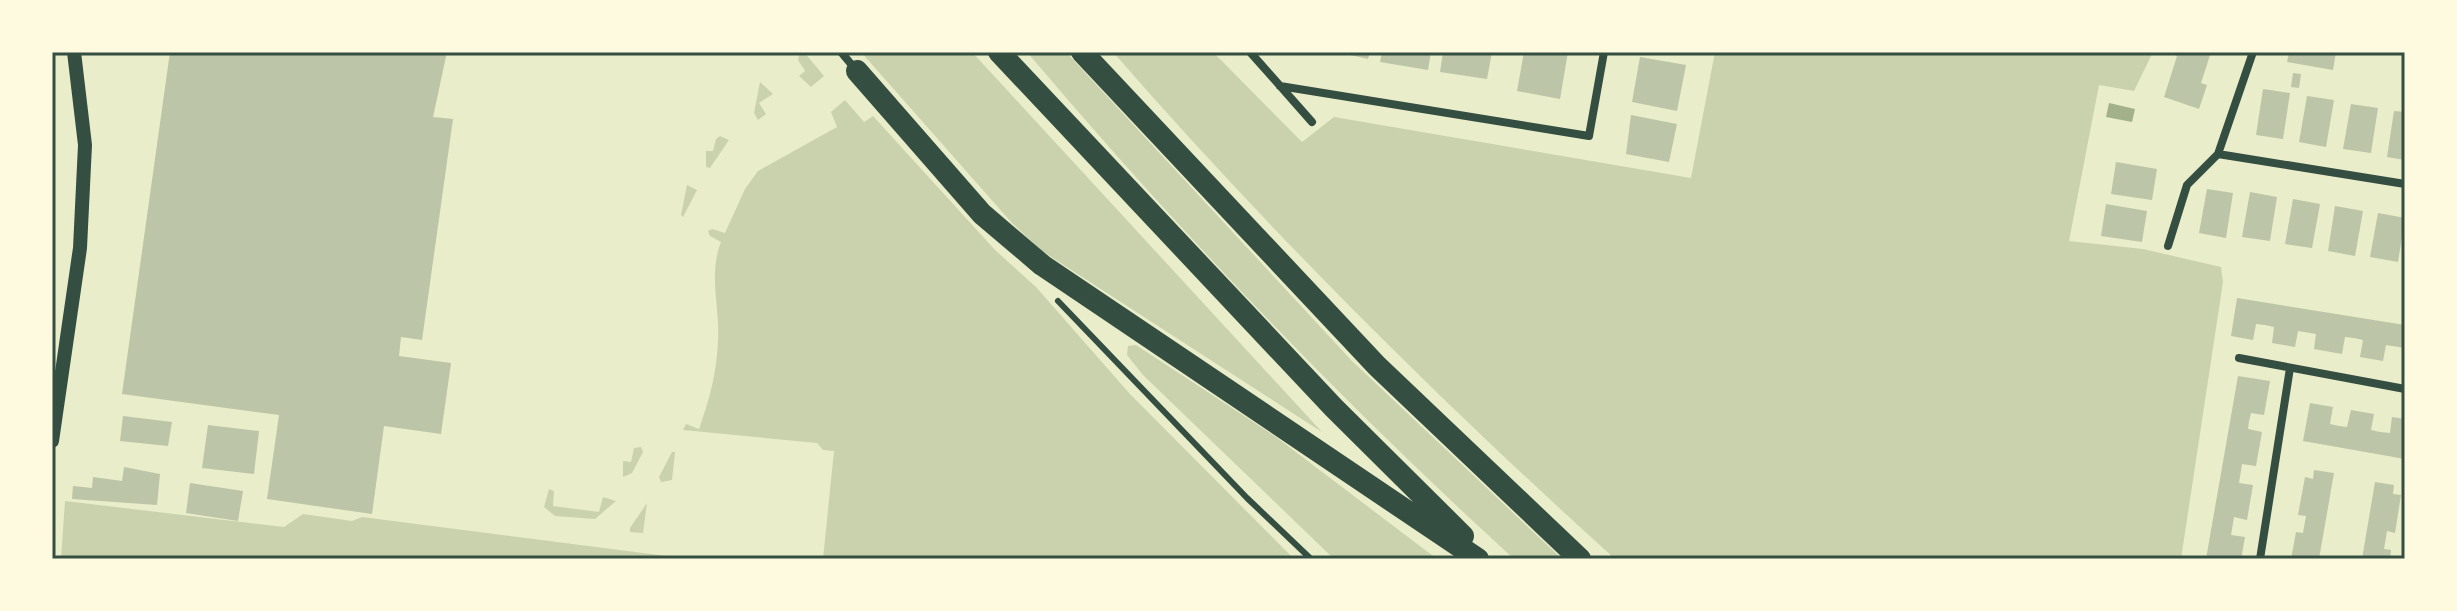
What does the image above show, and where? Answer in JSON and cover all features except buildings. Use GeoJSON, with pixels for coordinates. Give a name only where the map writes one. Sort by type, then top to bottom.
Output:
{"type":"FeatureCollection","features":[{"type":"Feature","properties":{"kind":"highway"},"geometry":{"type":"LineString","coordinates":[[999,52],[1334,408],[1486,559]]}},
{"type":"Feature","properties":{"kind":"highway"},"geometry":{"type":"LineString","coordinates":[[1082,52],[1377,366],[1580,559]]}},
{"type":"Feature","properties":{"kind":"highway"},"geometry":{"type":"LineString","coordinates":[[857,71],[982,214],[1042,265],[1478,559]]}},
{"type":"Feature","properties":{"kind":"street"},"geometry":{"type":"LineString","coordinates":[[52,441],[80,248],[85,145],[74,52]]}},
{"type":"Feature","properties":{"kind":"street"},"geometry":{"type":"LineString","coordinates":[[841,52],[857,71]]}},
{"type":"Feature","properties":{"kind":"street"},"geometry":{"type":"LineString","coordinates":[[1250,52],[1312,122]]}},
{"type":"Feature","properties":{"kind":"street"},"geometry":{"type":"LineString","coordinates":[[1280,86],[1589,136],[1604,52]]}},
{"type":"Feature","properties":{"kind":"street"},"geometry":{"type":"LineString","coordinates":[[2168,246],[2187,185],[2218,154],[2253,52]]}},
{"type":"Feature","properties":{"kind":"street"},"geometry":{"type":"LineString","coordinates":[[2218,154],[2405,184]]}},
{"type":"Feature","properties":{"kind":"street"},"geometry":{"type":"LineString","coordinates":[[2239,358],[2405,389]]}},
{"type":"Feature","properties":{"kind":"street"},"geometry":{"type":"LineString","coordinates":[[2260,559],[2290,368]]}},
{"type":"Feature","properties":{"kind":"lane"},"geometry":{"type":"LineString","coordinates":[[1058,301],[1247,498],[1311,559]]}},
{"type":"Feature","properties":{"kind":"shaded area"},"geometry":{"type":"Polygon","coordinates":[[[800,52],[804,52],[824,76],[811,87],[799,76],[805,71],[798,60],[800,52]]]}},
{"type":"Feature","properties":{"kind":"shaded area"},"geometry":{"type":"Polygon","coordinates":[[[861,52],[972,52],[1322,432],[1042,251],[1012,223],[861,52]]]}},
{"type":"Feature","properties":{"kind":"shaded area"},"geometry":{"type":"Polygon","coordinates":[[[1027,52],[1066,52],[1352,361],[1562,559],[1514,559],[1450,499],[1262,313],[1142,185],[1027,52]]]}},
{"type":"Feature","properties":{"kind":"shaded area"},"geometry":{"type":"Polygon","coordinates":[[[1113,52],[1213,52],[1302,142],[1334,117],[1691,178],[1715,52],[2153,52],[2134,91],[2099,85],[2069,241],[2143,249],[2221,267],[2223,282],[2181,559],[1615,559],[1484,438],[1356,313],[1232,184],[1113,52]]]}},
{"type":"Feature","properties":{"kind":"shaded area"},"geometry":{"type":"Polygon","coordinates":[[[760,82],[773,94],[759,103],[766,114],[758,120],[754,113],[760,82]]]}},
{"type":"Feature","properties":{"kind":"shaded area"},"geometry":{"type":"Polygon","coordinates":[[[845,100],[864,122],[873,116],[995,250],[1036,287],[1130,394],[1294,559],[823,559],[834,451],[823,450],[817,443],[683,430],[686,424],[699,429],[716,363],[715,267],[721,242],[710,236],[708,231],[712,229],[725,233],[745,189],[758,171],[837,127],[831,112],[845,100]]]}},
{"type":"Feature","properties":{"kind":"shaded area"},"geometry":{"type":"Polygon","coordinates":[[[2109,103],[2135,109],[2132,122],[2106,117],[2109,103]]]}},
{"type":"Feature","properties":{"kind":"shaded area"},"geometry":{"type":"Polygon","coordinates":[[[720,136],[729,140],[710,168],[706,167],[706,151],[713,151],[720,136]]]}},
{"type":"Feature","properties":{"kind":"shaded area"},"geometry":{"type":"Polygon","coordinates":[[[687,185],[697,190],[683,217],[681,215],[687,185]]]}},
{"type":"Feature","properties":{"kind":"shaded area"},"geometry":{"type":"Polygon","coordinates":[[[1136,345],[1276,437],[1437,559],[1334,559],[1143,375],[1127,355],[1128,346],[1136,345]]]}},
{"type":"Feature","properties":{"kind":"shaded area"},"geometry":{"type":"Polygon","coordinates":[[[641,447],[643,452],[632,473],[623,477],[623,461],[631,462],[634,448],[641,447]]]}},
{"type":"Feature","properties":{"kind":"shaded area"},"geometry":{"type":"Polygon","coordinates":[[[672,452],[675,452],[672,480],[661,482],[659,477],[672,452]]]}},
{"type":"Feature","properties":{"kind":"shaded area"},"geometry":{"type":"Polygon","coordinates":[[[549,489],[554,491],[553,506],[599,512],[603,497],[616,501],[595,519],[555,516],[544,507],[549,489]]]}},
{"type":"Feature","properties":{"kind":"shaded area"},"geometry":{"type":"Polygon","coordinates":[[[65,501],[284,527],[303,514],[352,521],[362,517],[690,559],[61,559],[65,501]]]}},
{"type":"Feature","properties":{"kind":"shaded area"},"geometry":{"type":"Polygon","coordinates":[[[647,503],[643,533],[630,532],[630,528],[647,503]]]}}]}
